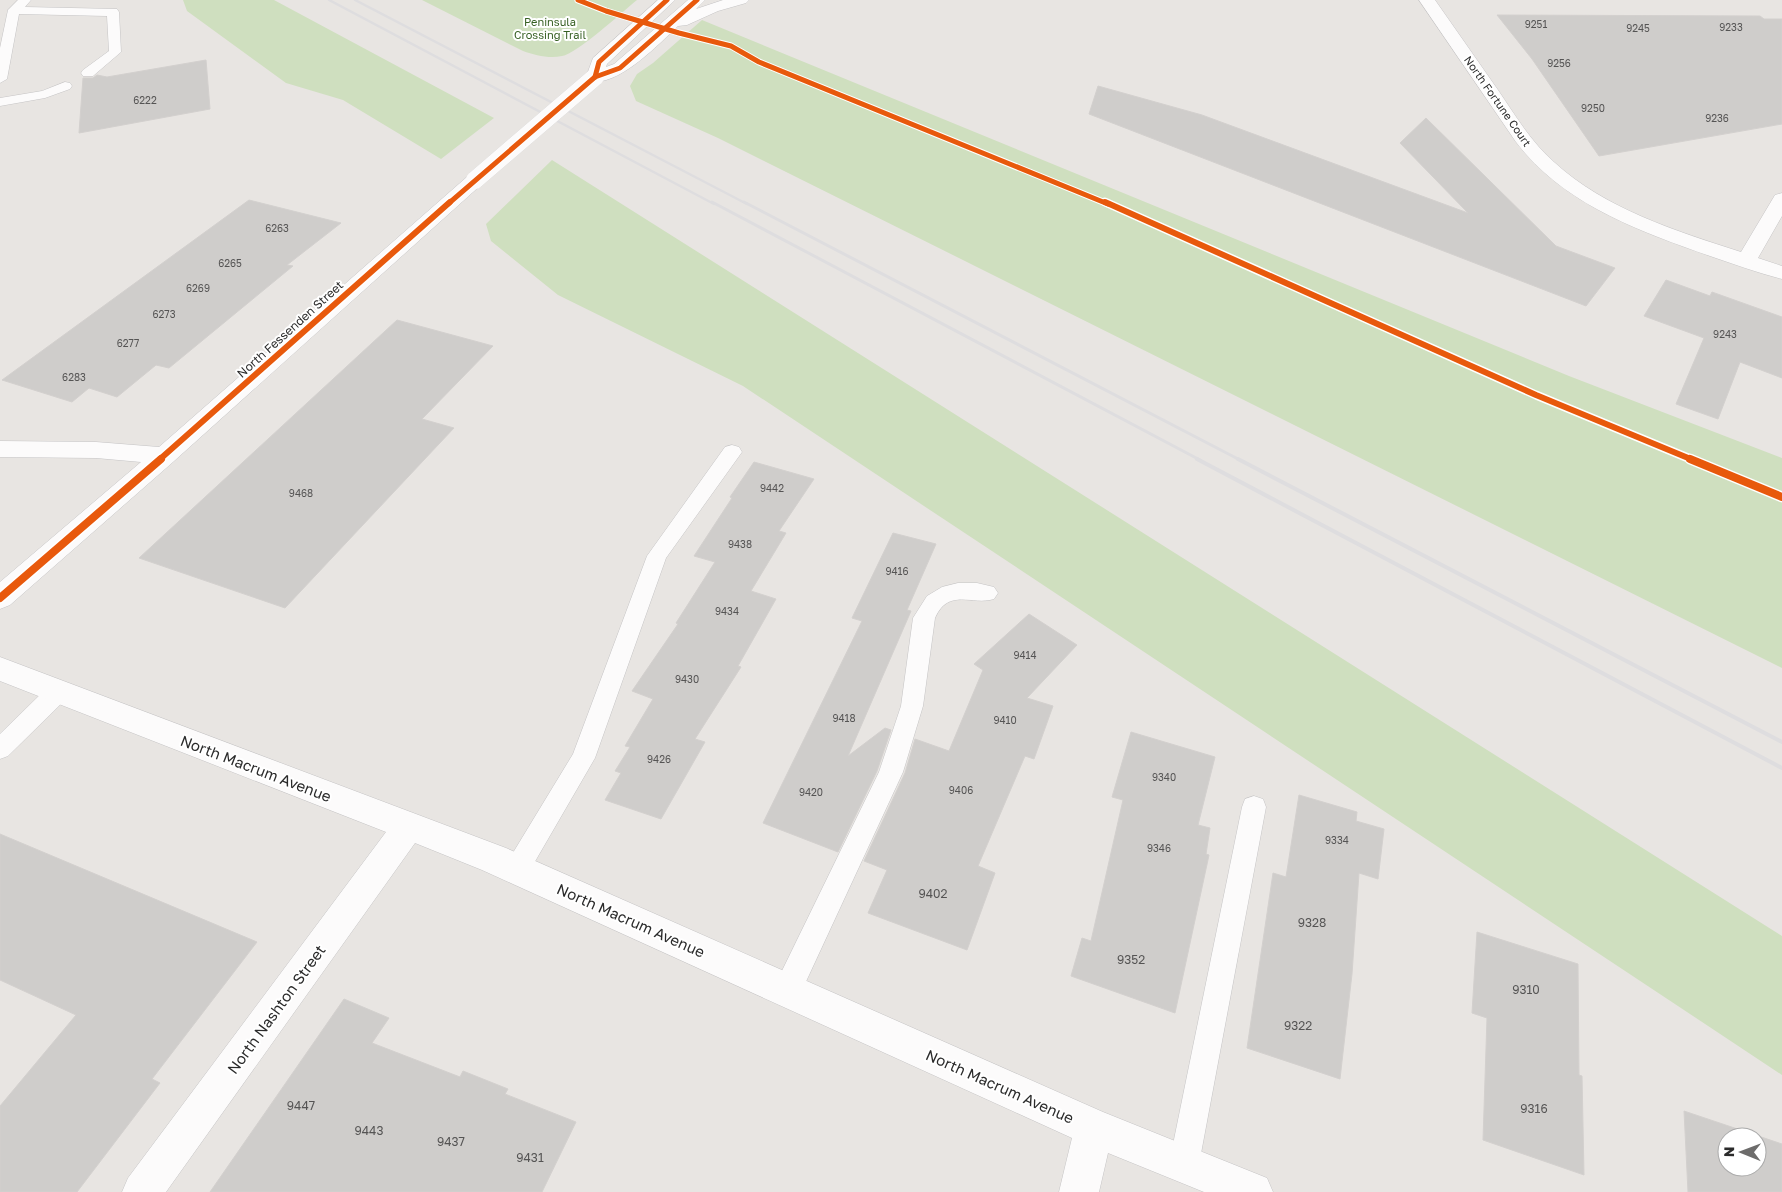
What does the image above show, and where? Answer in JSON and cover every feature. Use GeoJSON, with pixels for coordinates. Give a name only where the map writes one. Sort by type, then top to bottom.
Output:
{"type":"FeatureCollection","features":[{"type":"Feature","properties":{"kind":"street","name":"North Fessenden Street"},"geometry":{"type":"LineString","coordinates":[[595,77],[599,62],[667,0]]}},
{"type":"Feature","properties":{"kind":"street","name":"North Fessenden Street"},"geometry":{"type":"LineString","coordinates":[[0,598],[164,456],[475,180],[595,77],[620,68],[697,0]]}},
{"type":"Feature","properties":{"kind":"street"},"geometry":{"type":"LineString","coordinates":[[666,29],[712,8],[741,0]]}},
{"type":"Feature","properties":{"kind":"street","name":"North Fortune Court"},"geometry":{"type":"LineString","coordinates":[[1427,0],[1528,146],[1554,172],[1593,198],[1664,233],[1782,273]]}},
{"type":"Feature","properties":{"kind":"street"},"geometry":{"type":"LineString","coordinates":[[1746,261],[1782,199]]}},
{"type":"Feature","properties":{"kind":"street"},"geometry":{"type":"LineString","coordinates":[[0,449],[96,450],[164,456]]}},
{"type":"Feature","properties":{"kind":"street","name":"North Macrum Avenue"},"geometry":{"type":"LineString","coordinates":[[0,669],[517,869],[1094,1128],[1253,1192]]}},
{"type":"Feature","properties":{"kind":"street","name":"North Nashton Street"},"geometry":{"type":"LineString","coordinates":[[142,1192],[408,826]]}},
{"type":"Feature","properties":{"kind":"street"},"geometry":{"type":"LineString","coordinates":[[1079,1192],[1094,1128]]}},
{"type":"Feature","properties":{"kind":"lane"},"geometry":{"type":"LineString","coordinates":[[0,79],[14,10],[25,0]]}},
{"type":"Feature","properties":{"kind":"lane"},"geometry":{"type":"LineString","coordinates":[[14,10],[113,12],[116,52],[88,73]]}},
{"type":"Feature","properties":{"kind":"lane"},"geometry":{"type":"LineString","coordinates":[[0,102],[45,94],[65,86]]}},
{"type":"Feature","properties":{"kind":"lane"},"geometry":{"type":"LineString","coordinates":[[517,869],[583,758],[657,556],[732,452]]}},
{"type":"Feature","properties":{"kind":"lane"},"geometry":{"type":"LineString","coordinates":[[787,991],[891,772],[912,706],[924,618],[929,606],[946,594],[961,590],[987,593]]}},
{"type":"Feature","properties":{"kind":"lane"},"geometry":{"type":"LineString","coordinates":[[0,749],[58,692]]}},
{"type":"Feature","properties":{"kind":"lane"},"geometry":{"type":"LineString","coordinates":[[1184,1164],[1254,807]]}},
{"type":"Feature","properties":{"kind":"green space"},"geometry":{"type":"Polygon","coordinates":[[[183,0],[274,0],[494,118],[441,159],[343,100],[286,83],[187,11],[183,0]]]}},
{"type":"Feature","properties":{"kind":"green space","name":"Peninsula Crossing Trail"},"geometry":{"type":"Polygon","coordinates":[[[422,0],[637,0],[600,32],[569,54],[547,57],[523,51],[422,0]]]}},
{"type":"Feature","properties":{"kind":"green space"},"geometry":{"type":"Polygon","coordinates":[[[702,20],[1569,376],[1782,458],[1782,668],[718,138],[636,101],[630,86],[637,74],[653,63],[702,20]]]}},
{"type":"Feature","properties":{"kind":"green space"},"geometry":{"type":"Polygon","coordinates":[[[552,160],[1782,936],[1782,1075],[743,386],[558,295],[491,241],[486,224],[552,160]]]}},
{"type":"Feature","properties":{"kind":"building"},"geometry":{"type":"Polygon","coordinates":[[[1497,15],[1760,16],[1764,19],[1782,19],[1782,124],[1599,156],[1532,59],[1497,15]]]}},
{"type":"Feature","properties":{"kind":"building"},"geometry":{"type":"Polygon","coordinates":[[[206,60],[210,109],[79,133],[83,78],[93,78],[97,75],[107,77],[206,60]]]}},
{"type":"Feature","properties":{"kind":"building"},"geometry":{"type":"Polygon","coordinates":[[[1098,86],[1202,115],[1468,213],[1400,143],[1426,118],[1556,246],[1615,268],[1586,306],[1089,114],[1098,86]]]}},
{"type":"Feature","properties":{"kind":"building"},"geometry":{"type":"Polygon","coordinates":[[[249,200],[341,223],[287,265],[293,266],[169,368],[156,365],[117,397],[89,388],[72,402],[2,380],[249,200]]]}},
{"type":"Feature","properties":{"kind":"building"},"geometry":{"type":"Polygon","coordinates":[[[1666,280],[1710,296],[1712,292],[1782,317],[1782,378],[1740,362],[1718,419],[1676,404],[1704,338],[1644,316],[1666,280]]]}},
{"type":"Feature","properties":{"kind":"building"},"geometry":{"type":"Polygon","coordinates":[[[397,320],[493,346],[422,419],[454,428],[285,608],[139,558],[397,320]]]}},
{"type":"Feature","properties":{"kind":"building"},"geometry":{"type":"Polygon","coordinates":[[[754,462],[814,479],[779,531],[786,533],[751,591],[776,599],[738,666],[741,667],[695,739],[705,742],[661,819],[605,800],[621,773],[615,771],[630,747],[625,746],[653,699],[632,691],[678,624],[676,623],[715,562],[694,556],[754,462]]]}},
{"type":"Feature","properties":{"kind":"building"},"geometry":{"type":"Polygon","coordinates":[[[893,533],[936,544],[907,610],[911,611],[848,756],[885,728],[891,730],[877,771],[838,852],[763,823],[862,621],[852,618],[893,533]]]}},
{"type":"Feature","properties":{"kind":"building"},"geometry":{"type":"Polygon","coordinates":[[[1029,614],[1077,645],[1027,698],[1053,706],[1034,759],[1025,756],[978,866],[995,873],[967,950],[868,913],[887,870],[864,861],[905,773],[915,739],[949,751],[983,670],[974,664],[1029,614]]]}},
{"type":"Feature","properties":{"kind":"building"},"geometry":{"type":"Polygon","coordinates":[[[1131,732],[1215,757],[1198,825],[1210,828],[1206,854],[1209,855],[1175,1013],[1071,976],[1082,938],[1091,941],[1123,800],[1112,797],[1131,732]]]}},
{"type":"Feature","properties":{"kind":"building"},"geometry":{"type":"Polygon","coordinates":[[[1299,795],[1357,812],[1356,821],[1384,829],[1378,879],[1359,873],[1352,974],[1340,1079],[1247,1048],[1273,873],[1286,877],[1299,795]]]}},
{"type":"Feature","properties":{"kind":"building"},"geometry":{"type":"Polygon","coordinates":[[[0,834],[257,942],[152,1079],[160,1083],[77,1192],[0,1192],[0,1106],[76,1015],[0,980],[0,834]]]}},
{"type":"Feature","properties":{"kind":"building"},"geometry":{"type":"Polygon","coordinates":[[[1477,932],[1578,964],[1579,1075],[1582,1076],[1584,1175],[1483,1140],[1487,1018],[1472,1013],[1477,932]]]}},
{"type":"Feature","properties":{"kind":"building"},"geometry":{"type":"Polygon","coordinates":[[[344,999],[389,1018],[372,1043],[460,1077],[463,1071],[508,1089],[505,1094],[576,1122],[542,1192],[210,1192],[344,999]]]}},
{"type":"Feature","properties":{"kind":"building"},"geometry":{"type":"Polygon","coordinates":[[[1684,1111],[1732,1127],[1717,1127],[1717,1177],[1767,1177],[1767,1139],[1782,1144],[1782,1192],[1688,1192],[1684,1111]]]}},
{"type":"Feature","properties":{"kind":"railway"},"geometry":{"type":"LineString","coordinates":[[329,0],[714,204]]}},
{"type":"Feature","properties":{"kind":"railway"},"geometry":{"type":"LineString","coordinates":[[355,0],[747,204]]}},
{"type":"Feature","properties":{"kind":"railway"},"geometry":{"type":"LineString","coordinates":[[712,202],[1200,460]]}},
{"type":"Feature","properties":{"kind":"railway"},"geometry":{"type":"LineString","coordinates":[[744,202],[1240,460]]}},
{"type":"Feature","properties":{"kind":"railway"},"geometry":{"type":"LineString","coordinates":[[1197,459],[1782,768]]}},
{"type":"Feature","properties":{"kind":"railway"},"geometry":{"type":"LineString","coordinates":[[1238,459],[1782,742]]}},
{"type":"Feature","properties":{"kind":"cycle path"},"geometry":{"type":"LineString","coordinates":[[578,0],[606,11],[679,33],[731,46],[759,62],[1119,208],[1536,395],[1782,497]]}},
{"type":"Feature","properties":{"kind":"cycle path"},"geometry":{"type":"LineString","coordinates":[[595,77],[599,62],[667,0]]}},
{"type":"Feature","properties":{"kind":"cycle path"},"geometry":{"type":"LineString","coordinates":[[0,598],[164,456],[475,180],[595,77],[620,68],[697,0]]}}]}
